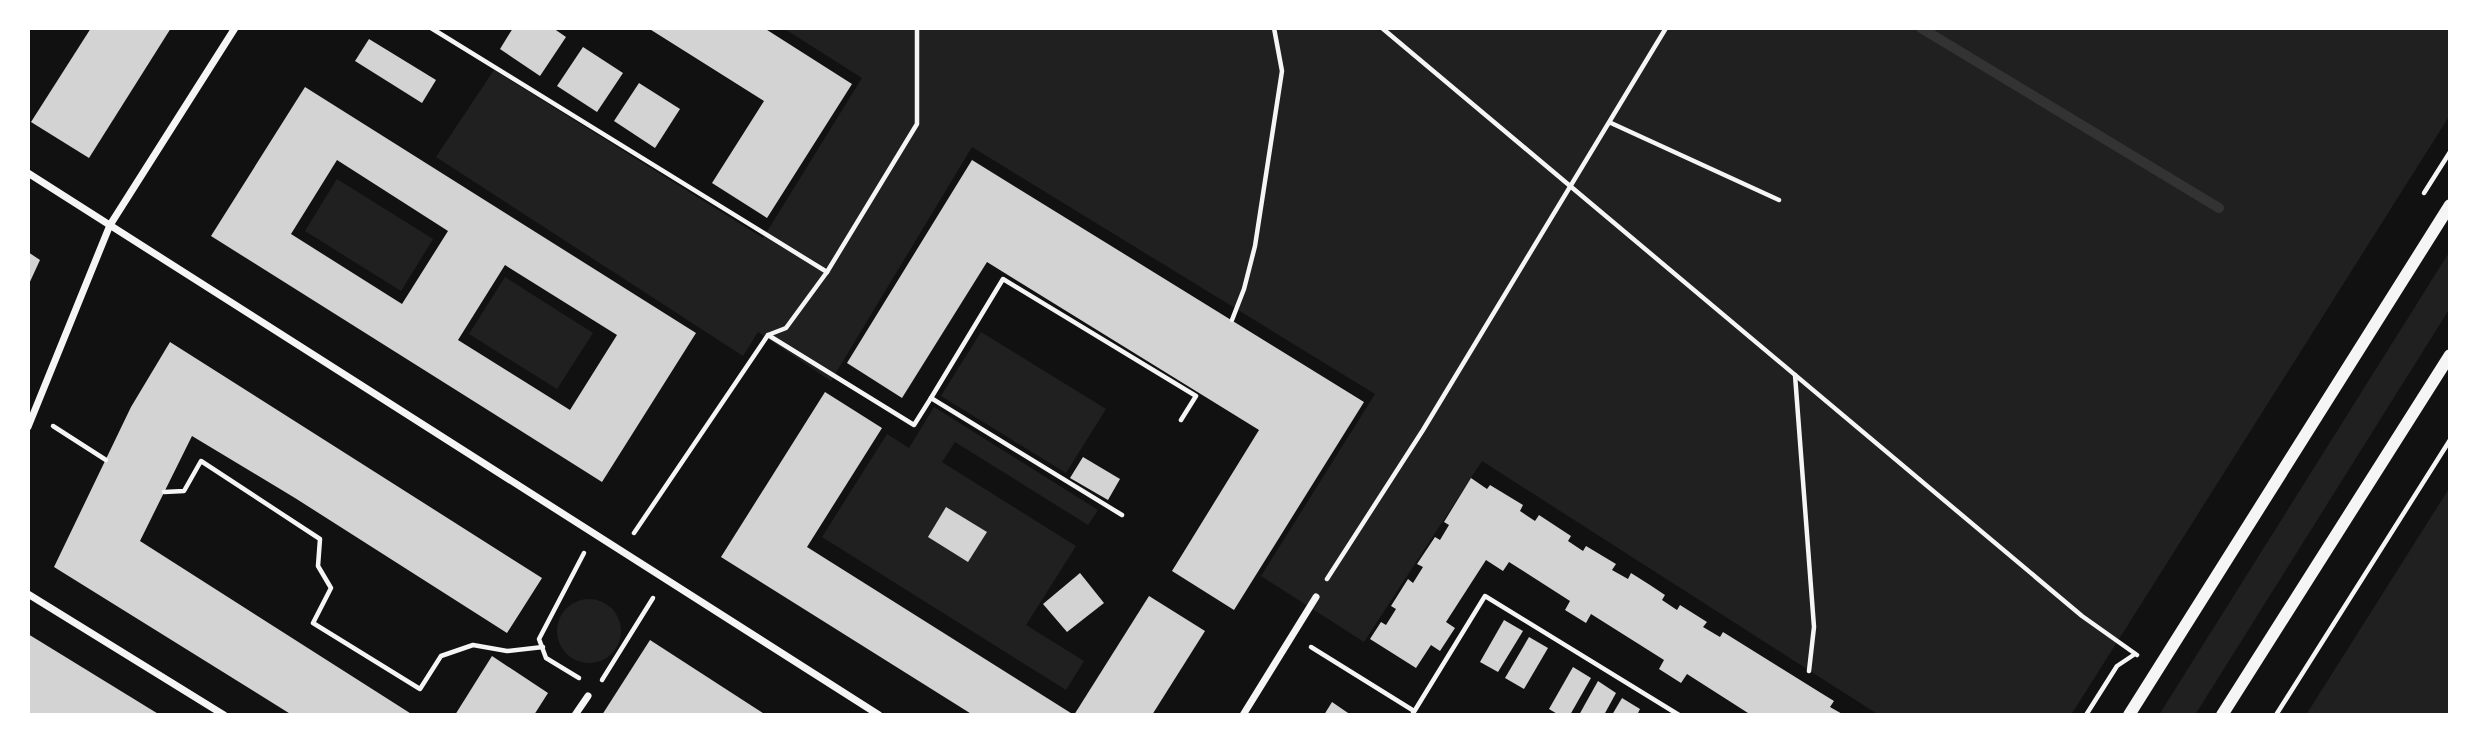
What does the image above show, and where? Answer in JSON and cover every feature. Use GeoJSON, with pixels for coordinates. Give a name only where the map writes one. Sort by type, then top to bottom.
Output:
{"type":"FeatureCollection","features":[{"type":"Feature","properties":{"kind":"street"},"geometry":{"type":"LineString","coordinates":[[28,427],[110,225],[235,28]]}},
{"type":"Feature","properties":{"kind":"street"},"geometry":{"type":"LineString","coordinates":[[28,173],[879,715]]}},
{"type":"Feature","properties":{"kind":"street"},"geometry":{"type":"LineString","coordinates":[[2129,715],[2450,205]]}},
{"type":"Feature","properties":{"kind":"street"},"geometry":{"type":"LineString","coordinates":[[2222,715],[2450,355]]}},
{"type":"Feature","properties":{"kind":"street"},"geometry":{"type":"LineString","coordinates":[[28,594],[224,715]]}},
{"type":"Feature","properties":{"kind":"street"},"geometry":{"type":"LineString","coordinates":[[1243,715],[1316,597]]}},
{"type":"Feature","properties":{"kind":"street"},"geometry":{"type":"LineString","coordinates":[[575,715],[587,696]]}},
{"type":"Feature","properties":{"kind":"path"},"geometry":{"type":"LineString","coordinates":[[431,28],[827,272]]}},
{"type":"Feature","properties":{"kind":"path"},"geometry":{"type":"LineString","coordinates":[[622,551],[768,335],[786,328],[827,272],[917,124],[917,28]]}},
{"type":"Feature","properties":{"kind":"path"},"geometry":{"type":"LineString","coordinates":[[1232,320],[1244,289],[1255,246],[1282,71],[1274,28]]}},
{"type":"Feature","properties":{"kind":"path"},"geometry":{"type":"LineString","coordinates":[[1382,28],[2082,616],[2158,669]]}},
{"type":"Feature","properties":{"kind":"path"},"geometry":{"type":"LineString","coordinates":[[1316,597],[1423,430],[1666,28]]}},
{"type":"Feature","properties":{"kind":"path"},"geometry":{"type":"LineString","coordinates":[[1610,123],[1779,200]]}},
{"type":"Feature","properties":{"kind":"path"},"geometry":{"type":"LineString","coordinates":[[768,335],[914,425],[1003,279],[1196,396],[1181,420]]}},
{"type":"Feature","properties":{"kind":"path"},"geometry":{"type":"LineString","coordinates":[[1795,375],[1814,627],[1810,671]]}},
{"type":"Feature","properties":{"kind":"path"},"geometry":{"type":"LineString","coordinates":[[931,398],[1122,515]]}},
{"type":"Feature","properties":{"kind":"path"},"geometry":{"type":"LineString","coordinates":[[33,414],[106,460]]}},
{"type":"Feature","properties":{"kind":"path"},"geometry":{"type":"LineString","coordinates":[[2276,715],[2450,440]]}},
{"type":"Feature","properties":{"kind":"path"},"geometry":{"type":"LineString","coordinates":[[164,492],[184,491],[201,461],[320,539],[318,566],[331,588],[313,623],[420,689],[441,656],[473,645],[507,651],[542,647]]}},
{"type":"Feature","properties":{"kind":"path"},"geometry":{"type":"LineString","coordinates":[[594,688],[547,658],[540,639],[595,534]]}},
{"type":"Feature","properties":{"kind":"path"},"geometry":{"type":"LineString","coordinates":[[587,696],[609,670],[664,579]]}},
{"type":"Feature","properties":{"kind":"path"},"geometry":{"type":"LineString","coordinates":[[1292,636],[1413,713],[1485,596],[1679,715]]}},
{"type":"Feature","properties":{"kind":"path"},"geometry":{"type":"LineString","coordinates":[[2086,715],[2117,666],[2135,654]]}},
{"type":"Feature","properties":{"kind":"shaded area"},"geometry":{"type":"Polygon","coordinates":[[[783,28],[2450,28],[2450,115],[2071,715],[1879,715],[1482,461],[1364,642],[1261,576],[1375,394],[972,147],[831,381],[758,332],[743,356],[436,157],[494,70],[763,238],[862,78],[783,28]]]}},
{"type":"Feature","properties":{"kind":"shaded area"},"geometry":{"type":"Polygon","coordinates":[[[337,179],[433,239],[401,291],[305,231],[337,179]]]}},
{"type":"Feature","properties":{"kind":"shaded area"},"geometry":{"type":"Polygon","coordinates":[[[2450,251],[2450,308],[2195,715],[2159,715],[2450,251]]]}},
{"type":"Feature","properties":{"kind":"shaded area"},"geometry":{"type":"Polygon","coordinates":[[[505,277],[593,333],[557,389],[469,334],[505,277]]]}},
{"type":"Feature","properties":{"kind":"shaded area"},"geometry":{"type":"Polygon","coordinates":[[[981,332],[1106,409],[1066,473],[941,396],[981,332]]]}},
{"type":"Feature","properties":{"kind":"shaded area"},"geometry":{"type":"Polygon","coordinates":[[[934,407],[1098,510],[1088,525],[955,442],[942,462],[1076,546],[1026,625],[1084,661],[1066,690],[822,537],[887,434],[909,448],[934,407]]]}},
{"type":"Feature","properties":{"kind":"shaded area"},"geometry":{"type":"Polygon","coordinates":[[[2450,487],[2450,715],[2306,715],[2450,487]]]}},
{"type":"Feature","properties":{"kind":"shaded area"},"geometry":{"type":"Polygon","coordinates":[[[589,599],[601,601],[612,608],[619,619],[619,643],[612,654],[601,661],[589,663],[577,661],[566,654],[559,643],[557,631],[559,619],[566,608],[577,601],[589,599]]]}},
{"type":"Feature","properties":{"kind":"building"},"geometry":{"type":"Polygon","coordinates":[[[91,28],[171,28],[89,158],[31,122],[91,28]]]}},
{"type":"Feature","properties":{"kind":"building"},"geometry":{"type":"Polygon","coordinates":[[[513,28],[553,28],[566,37],[540,76],[500,49],[513,28]]]}},
{"type":"Feature","properties":{"kind":"building"},"geometry":{"type":"Polygon","coordinates":[[[648,28],[764,28],[852,84],[767,218],[712,183],[764,101],[648,28]]]}},
{"type":"Feature","properties":{"kind":"building"},"geometry":{"type":"Polygon","coordinates":[[[369,39],[436,80],[422,103],[355,61],[369,39]]]}},
{"type":"Feature","properties":{"kind":"building"},"geometry":{"type":"Polygon","coordinates":[[[583,47],[623,73],[597,112],[557,86],[583,47]]]}},
{"type":"Feature","properties":{"kind":"building"},"geometry":{"type":"Polygon","coordinates":[[[639,83],[680,109],[655,148],[614,121],[639,83]]]}},
{"type":"Feature","properties":{"kind":"building"},"geometry":{"type":"Polygon","coordinates":[[[305,87],[696,333],[602,482],[211,236],[305,87]],[[337,160],[291,234],[402,304],[448,231],[337,160]],[[505,265],[458,340],[570,410],[617,335],[505,265]]]}},
{"type":"Feature","properties":{"kind":"building"},"geometry":{"type":"Polygon","coordinates":[[[972,160],[1364,402],[1234,610],[1172,571],[1259,430],[987,262],[902,398],[847,363],[972,160]]]}},
{"type":"Feature","properties":{"kind":"building"},"geometry":{"type":"Polygon","coordinates":[[[28,252],[40,260],[28,286],[28,252]]]}},
{"type":"Feature","properties":{"kind":"building"},"geometry":{"type":"Polygon","coordinates":[[[170,342],[542,578],[507,633],[192,436],[140,541],[413,715],[292,715],[54,567],[131,407],[170,342]]]}},
{"type":"Feature","properties":{"kind":"building"},"geometry":{"type":"Polygon","coordinates":[[[825,392],[882,428],[807,547],[1074,715],[973,715],[721,557],[825,392]]]}},
{"type":"Feature","properties":{"kind":"building"},"geometry":{"type":"Polygon","coordinates":[[[1083,457],[1120,479],[1108,500],[1070,478],[1083,457]]]}},
{"type":"Feature","properties":{"kind":"building"},"geometry":{"type":"Polygon","coordinates":[[[1471,478],[1487,489],[1490,485],[1523,505],[1520,511],[1535,521],[1539,515],[1571,536],[1568,541],[1583,551],[1586,546],[1616,564],[1612,570],[1628,579],[1631,573],[1650,585],[1665,595],[1662,600],[1677,610],[1680,605],[1707,622],[1703,627],[1720,637],[1723,632],[1834,701],[1830,707],[1844,715],[1746,715],[1748,713],[1687,674],[1681,683],[1659,669],[1664,660],[1591,614],[1586,623],[1565,610],[1570,601],[1509,562],[1503,571],[1486,560],[1446,622],[1455,628],[1440,651],[1431,645],[1416,668],[1370,639],[1381,622],[1386,625],[1396,609],[1391,606],[1408,579],[1413,583],[1423,567],[1417,564],[1435,537],[1440,540],[1449,525],[1444,522],[1471,478]]]}},
{"type":"Feature","properties":{"kind":"building"},"geometry":{"type":"Polygon","coordinates":[[[946,507],[987,532],[968,562],[928,537],[946,507]]]}},
{"type":"Feature","properties":{"kind":"building"},"geometry":{"type":"Polygon","coordinates":[[[1080,573],[1104,603],[1067,632],[1043,604],[1080,573]]]}},
{"type":"Feature","properties":{"kind":"building"},"geometry":{"type":"Polygon","coordinates":[[[1149,596],[1205,631],[1152,715],[1074,715],[1149,596]]]}},
{"type":"Feature","properties":{"kind":"building"},"geometry":{"type":"Polygon","coordinates":[[[1504,620],[1523,631],[1498,672],[1480,662],[1504,620]]]}},
{"type":"Feature","properties":{"kind":"building"},"geometry":{"type":"Polygon","coordinates":[[[28,634],[160,715],[28,715],[28,634]]]}},
{"type":"Feature","properties":{"kind":"building"},"geometry":{"type":"Polygon","coordinates":[[[1529,637],[1548,648],[1524,689],[1505,678],[1529,637]]]}},
{"type":"Feature","properties":{"kind":"building"},"geometry":{"type":"Polygon","coordinates":[[[650,640],[766,715],[602,715],[650,640]]]}},
{"type":"Feature","properties":{"kind":"building"},"geometry":{"type":"Polygon","coordinates":[[[492,656],[548,693],[534,715],[455,715],[492,656]]]}},
{"type":"Feature","properties":{"kind":"building"},"geometry":{"type":"Polygon","coordinates":[[[1573,667],[1591,678],[1570,715],[1559,715],[1549,709],[1573,667]]]}},
{"type":"Feature","properties":{"kind":"building"},"geometry":{"type":"Polygon","coordinates":[[[1598,681],[1616,693],[1604,715],[1579,715],[1598,681]]]}},
{"type":"Feature","properties":{"kind":"building"},"geometry":{"type":"Polygon","coordinates":[[[1622,698],[1640,709],[1637,715],[1612,715],[1622,698]]]}},
{"type":"Feature","properties":{"kind":"building"},"geometry":{"type":"Polygon","coordinates":[[[1332,702],[1351,715],[1324,715],[1332,702]]]}},
{"type":"Feature","properties":{"kind":"waterway"},"geometry":{"type":"LineString","coordinates":[[1921,28],[2219,208]]}}]}
